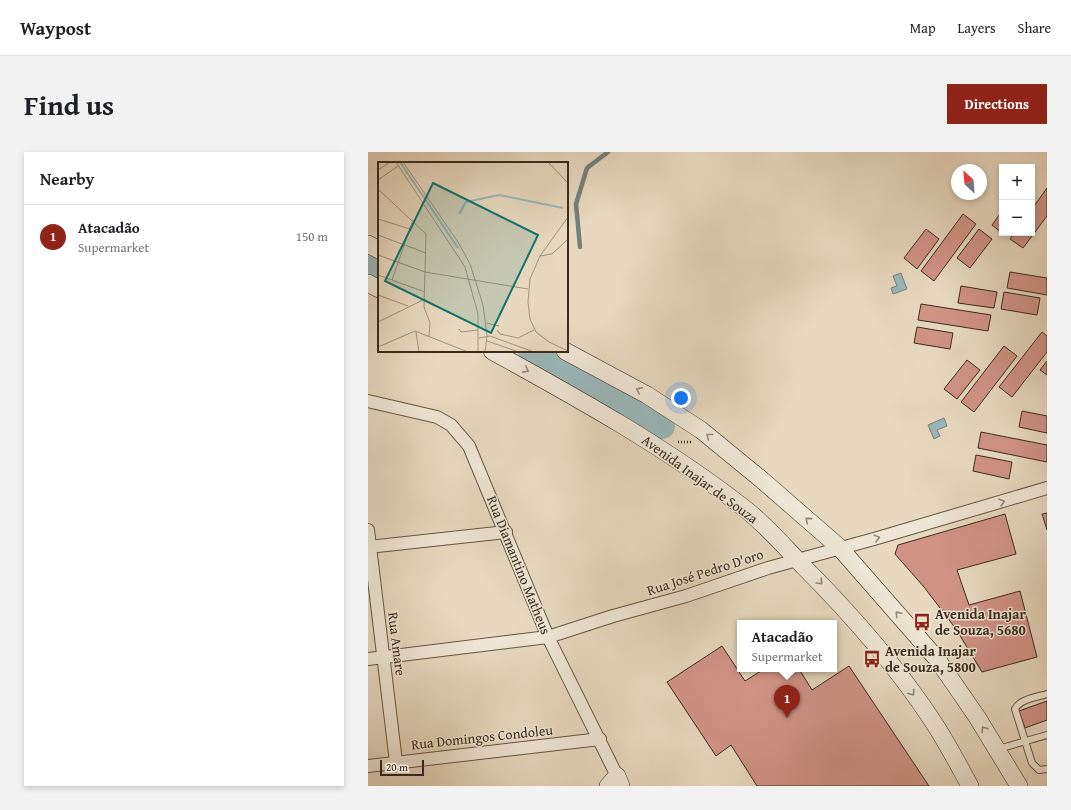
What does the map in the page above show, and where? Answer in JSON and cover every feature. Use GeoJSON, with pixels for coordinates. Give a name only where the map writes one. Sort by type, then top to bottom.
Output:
{"type":"FeatureCollection","features":[{"type":"Feature","properties":{"kind":"main road"},"geometry":{"type":"LineString","coordinates":[[368,244],[378,249]]}},
{"type":"Feature","properties":{"kind":"main road"},"geometry":{"type":"LineString","coordinates":[[368,284],[378,289]]}},
{"type":"Feature","properties":{"kind":"main road","name":"Avenida Inajar de Souza"},"geometry":{"type":"LineString","coordinates":[[494,352],[624,425],[745,509],[776,536],[836,599],[903,679],[932,721],[970,786]]}},
{"type":"Feature","properties":{"kind":"main road"},"geometry":{"type":"LineString","coordinates":[[568,352],[647,394],[701,430],[762,480],[839,547],[938,659],[1019,786]]}},
{"type":"Feature","properties":{"kind":"street","name":"Rua Diamantino Matheus"},"geometry":{"type":"LineString","coordinates":[[368,401],[437,417],[451,425],[469,446],[506,532],[548,637],[600,739],[615,783]]}},
{"type":"Feature","properties":{"kind":"street","name":"Rua José Pedro D'oro"},"geometry":{"type":"LineString","coordinates":[[368,659],[548,637],[613,616],[686,596],[797,559],[874,539],[1047,488]]}},
{"type":"Feature","properties":{"kind":"street","name":"Rua Amare"},"geometry":{"type":"LineString","coordinates":[[368,530],[396,762]]}},
{"type":"Feature","properties":{"kind":"street"},"geometry":{"type":"LineString","coordinates":[[369,547],[506,532]]}},
{"type":"Feature","properties":{"kind":"street","name":"Rua Domingos Condoleu"},"geometry":{"type":"LineString","coordinates":[[368,766],[600,739]]}},
{"type":"Feature","properties":{"kind":"lane"},"geometry":{"type":"LineString","coordinates":[[1047,694],[1022,702],[1017,705],[1015,709],[1025,742],[1035,767],[1038,770],[1047,769]]}},
{"type":"Feature","properties":{"kind":"lane"},"geometry":{"type":"LineString","coordinates":[[997,750],[1047,735]]}},
{"type":"Feature","properties":{"kind":"water"},"geometry":{"type":"Polygon","coordinates":[[[901,273],[907,289],[893,294],[891,288],[897,286],[893,276],[901,273]]]}},
{"type":"Feature","properties":{"kind":"water"},"geometry":{"type":"Polygon","coordinates":[[[944,418],[947,426],[937,430],[940,436],[934,439],[928,425],[944,418]]]}},
{"type":"Feature","properties":{"kind":"building"},"geometry":{"type":"Polygon","coordinates":[[[1047,188],[1047,216],[1035,232],[1035,205],[1047,188]]]}},
{"type":"Feature","properties":{"kind":"building"},"geometry":{"type":"Polygon","coordinates":[[[963,214],[976,224],[934,281],[921,271],[963,214]]]}},
{"type":"Feature","properties":{"kind":"building"},"geometry":{"type":"Polygon","coordinates":[[[999,215],[999,231],[992,225],[999,215]]]}},
{"type":"Feature","properties":{"kind":"building"},"geometry":{"type":"Polygon","coordinates":[[[926,229],[939,239],[917,269],[904,258],[926,229]]]}},
{"type":"Feature","properties":{"kind":"building"},"geometry":{"type":"Polygon","coordinates":[[[979,229],[992,239],[970,268],[957,258],[979,229]]]}},
{"type":"Feature","properties":{"kind":"building"},"geometry":{"type":"Polygon","coordinates":[[[1012,236],[1032,236],[1023,248],[1010,239],[1012,236]]]}},
{"type":"Feature","properties":{"kind":"building"},"geometry":{"type":"Polygon","coordinates":[[[1010,272],[1047,278],[1047,295],[1007,288],[1010,272]]]}},
{"type":"Feature","properties":{"kind":"building"},"geometry":{"type":"Polygon","coordinates":[[[961,286],[997,292],[994,308],[958,303],[961,286]]]}},
{"type":"Feature","properties":{"kind":"building"},"geometry":{"type":"Polygon","coordinates":[[[1004,292],[1040,298],[1037,315],[1001,309],[1004,292]]]}},
{"type":"Feature","properties":{"kind":"building"},"geometry":{"type":"Polygon","coordinates":[[[921,304],[991,315],[988,331],[918,320],[921,304]]]}},
{"type":"Feature","properties":{"kind":"building"},"geometry":{"type":"Polygon","coordinates":[[[917,327],[953,333],[950,349],[914,343],[917,327]]]}},
{"type":"Feature","properties":{"kind":"building"},"geometry":{"type":"Polygon","coordinates":[[[1042,332],[1047,336],[1047,352],[1012,397],[999,387],[1042,332]]]}},
{"type":"Feature","properties":{"kind":"building"},"geometry":{"type":"Polygon","coordinates":[[[1004,346],[1017,356],[974,412],[961,402],[1004,346]]]}},
{"type":"Feature","properties":{"kind":"building"},"geometry":{"type":"Polygon","coordinates":[[[967,360],[980,370],[957,399],[944,389],[967,360]]]}},
{"type":"Feature","properties":{"kind":"building"},"geometry":{"type":"Polygon","coordinates":[[[1047,361],[1047,375],[1040,370],[1047,361]]]}},
{"type":"Feature","properties":{"kind":"building"},"geometry":{"type":"Polygon","coordinates":[[[1022,411],[1047,416],[1047,433],[1019,427],[1022,411]]]}},
{"type":"Feature","properties":{"kind":"building"},"geometry":{"type":"Polygon","coordinates":[[[981,432],[1047,445],[1047,462],[978,448],[981,432]]]}},
{"type":"Feature","properties":{"kind":"building"},"geometry":{"type":"Polygon","coordinates":[[[976,455],[1012,462],[1009,479],[973,471],[976,455]]]}},
{"type":"Feature","properties":{"kind":"building"},"geometry":{"type":"Polygon","coordinates":[[[1047,513],[1047,530],[1042,514],[1047,513]]]}},
{"type":"Feature","properties":{"kind":"building"},"geometry":{"type":"Polygon","coordinates":[[[1005,514],[1016,554],[957,570],[969,605],[1020,591],[1037,657],[982,672],[956,629],[924,587],[895,554],[898,545],[1005,514]]]}},
{"type":"Feature","properties":{"kind":"building"},"geometry":{"type":"Polygon","coordinates":[[[722,646],[737,669],[737,672],[739,672],[745,681],[759,672],[801,672],[812,690],[849,666],[929,786],[757,786],[731,745],[716,756],[667,682],[722,646]]]}},
{"type":"Feature","properties":{"kind":"building"},"geometry":{"type":"Polygon","coordinates":[[[1047,701],[1047,720],[1025,728],[1019,711],[1047,701]]]}},
{"type":"Feature","properties":{"kind":"waterway"},"geometry":{"type":"LineString","coordinates":[[580,247],[576,204],[587,168],[608,152]]}},
{"type":"Feature","properties":{"kind":"waterway"},"geometry":{"type":"LineString","coordinates":[[368,263],[378,268]]}},
{"type":"Feature","properties":{"kind":"waterway"},"geometry":{"type":"LineString","coordinates":[[533,352],[609,394],[662,426]]}},
{"type":"Feature","properties":{"kind":"place","name":"Avenida Inajar de Souza, 5680"},"geometry":{"type":"Point","coordinates":[922,622]}},
{"type":"Feature","properties":{"kind":"place","name":"Avenida Inajar de Souza, 5800"},"geometry":{"type":"Point","coordinates":[872,659]}},
{"type":"Feature","properties":{"kind":"place","name":"Atacadão"},"geometry":{"type":"Point","coordinates":[787,718]}}]}
